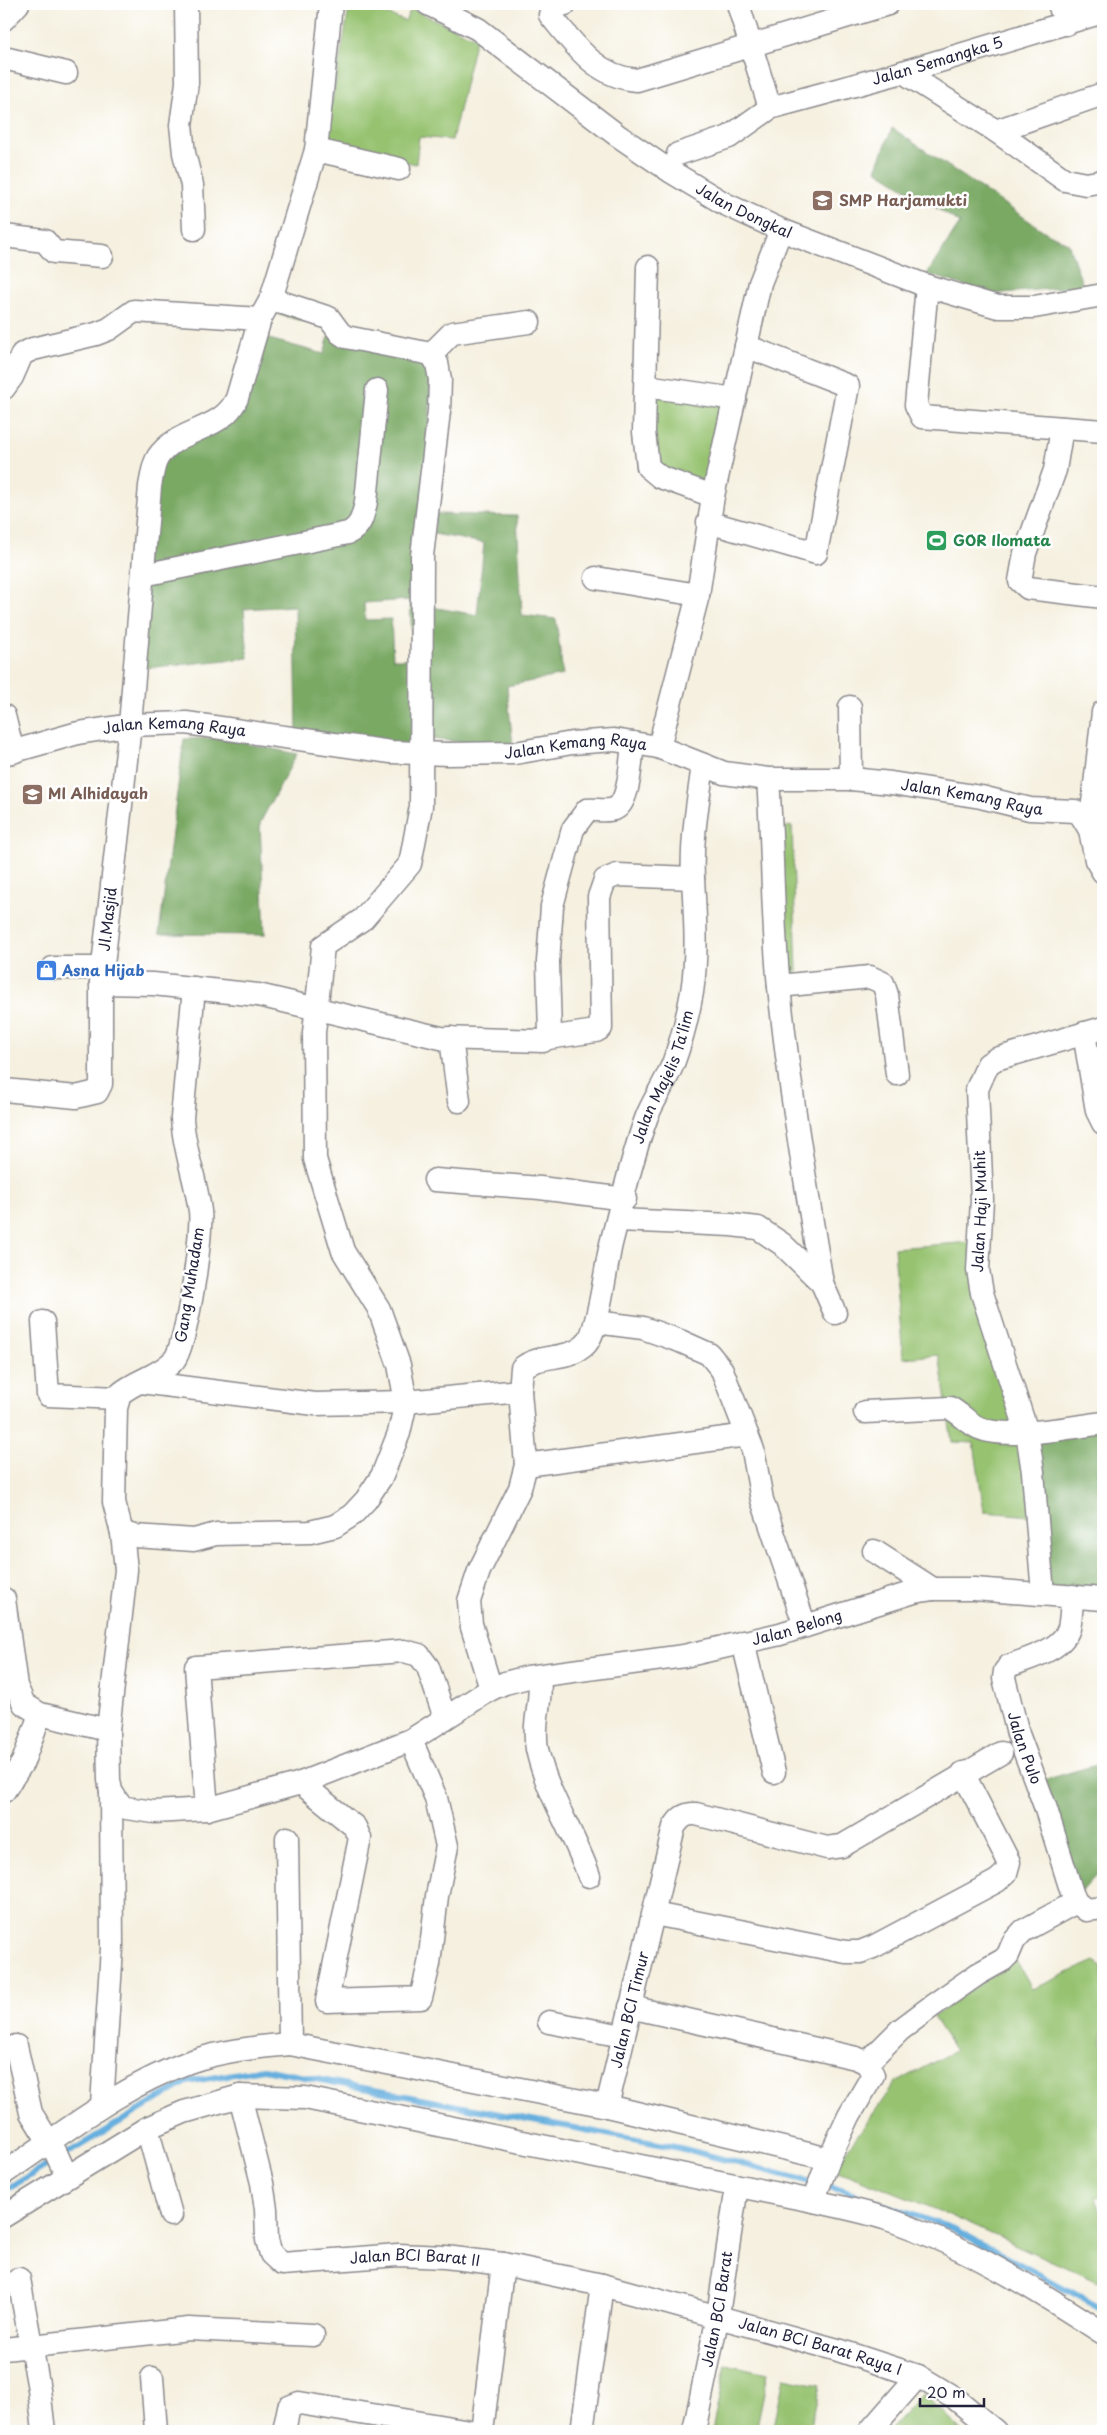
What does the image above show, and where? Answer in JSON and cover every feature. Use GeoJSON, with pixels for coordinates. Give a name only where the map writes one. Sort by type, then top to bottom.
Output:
{"type":"FeatureCollection","features":[{"type":"Feature","properties":{"kind":"street"},"geometry":{"type":"LineString","coordinates":[[4,19],[18,4]]}},
{"type":"Feature","properties":{"kind":"street"},"geometry":{"type":"LineString","coordinates":[[186,4],[187,83],[181,125],[184,153],[192,185],[194,229]]}},
{"type":"Feature","properties":{"kind":"street","name":"Jl.Masjid"},"geometry":{"type":"LineString","coordinates":[[4,1090],[76,1097],[97,1092],[101,1084],[102,975],[130,725],[150,486],[157,458],[175,442],[217,422],[233,408],[260,319],[271,299],[316,150],[331,4]]}},
{"type":"Feature","properties":{"kind":"street","name":"Jalan Dongkal"},"geometry":{"type":"LineString","coordinates":[[428,4],[478,29],[586,112],[655,161],[725,204],[781,230],[926,286],[974,301],[1015,309],[1103,295]]}},
{"type":"Feature","properties":{"kind":"street"},"geometry":{"type":"LineString","coordinates":[[565,4],[552,8],[550,15],[586,58],[619,79],[637,80],[888,4]]}},
{"type":"Feature","properties":{"kind":"street"},"geometry":{"type":"LineString","coordinates":[[678,154],[729,137],[770,108],[738,4]]}},
{"type":"Feature","properties":{"kind":"street","name":"Jalan Semangka 5"},"geometry":{"type":"LineString","coordinates":[[770,108],[903,72],[1063,14],[1103,12]]}},
{"type":"Feature","properties":{"kind":"street"},"geometry":{"type":"LineString","coordinates":[[4,58],[66,73]]}},
{"type":"Feature","properties":{"kind":"street"},"geometry":{"type":"LineString","coordinates":[[903,72],[996,131],[1065,180],[1086,184],[1103,181]]}},
{"type":"Feature","properties":{"kind":"street"},"geometry":{"type":"LineString","coordinates":[[996,131],[1103,94]]}},
{"type":"Feature","properties":{"kind":"street"},"geometry":{"type":"LineString","coordinates":[[316,150],[399,169]]}},
{"type":"Feature","properties":{"kind":"street"},"geometry":{"type":"LineString","coordinates":[[660,743],[698,595],[713,496],[760,283],[781,230]]}},
{"type":"Feature","properties":{"kind":"street"},"geometry":{"type":"LineString","coordinates":[[4,236],[45,241],[54,252],[102,256]]}},
{"type":"Feature","properties":{"kind":"street"},"geometry":{"type":"LineString","coordinates":[[648,267],[644,432],[648,467],[660,477],[713,496]]}},
{"type":"Feature","properties":{"kind":"street"},"geometry":{"type":"LineString","coordinates":[[926,286],[916,405],[920,415],[926,418],[1103,431]]}},
{"type":"Feature","properties":{"kind":"street"},"geometry":{"type":"LineString","coordinates":[[122,1533],[194,1540],[216,1534],[310,1532],[335,1526],[352,1515],[382,1476],[399,1433],[406,1402],[399,1365],[391,1338],[379,1309],[343,1251],[315,1159],[316,1010],[322,946],[363,919],[410,864],[421,806],[423,752],[422,556],[439,411],[440,372],[431,354],[346,337],[340,333],[329,318],[271,299]]}},
{"type":"Feature","properties":{"kind":"street"},"geometry":{"type":"LineString","coordinates":[[4,388],[22,354],[33,349],[96,334],[109,329],[134,311],[260,319]]}},
{"type":"Feature","properties":{"kind":"street"},"geometry":{"type":"LineString","coordinates":[[434,357],[438,347],[452,333],[529,322]]}},
{"type":"Feature","properties":{"kind":"street"},"geometry":{"type":"LineString","coordinates":[[708,522],[816,553],[848,386],[746,346]]}},
{"type":"Feature","properties":{"kind":"street"},"geometry":{"type":"LineString","coordinates":[[646,386],[735,399]]}},
{"type":"Feature","properties":{"kind":"street"},"geometry":{"type":"LineString","coordinates":[[143,575],[348,534],[356,529],[362,518],[366,502],[377,390]]}},
{"type":"Feature","properties":{"kind":"street"},"geometry":{"type":"LineString","coordinates":[[1062,428],[1055,470],[1025,553],[1020,581],[1028,588],[1103,597]]}},
{"type":"Feature","properties":{"kind":"street"},"geometry":{"type":"LineString","coordinates":[[596,578],[698,595]]}},
{"type":"Feature","properties":{"kind":"street"},"geometry":{"type":"LineString","coordinates":[[850,708],[851,779]]}},
{"type":"Feature","properties":{"kind":"street"},"geometry":{"type":"LineString","coordinates":[[1090,830],[1103,712]]}},
{"type":"Feature","properties":{"kind":"street"},"geometry":{"type":"LineString","coordinates":[[4,716],[8,753]]}},
{"type":"Feature","properties":{"kind":"street","name":"Jalan Kemang Raya"},"geometry":{"type":"LineString","coordinates":[[8,753],[78,733],[130,725],[207,725],[364,750],[448,754],[515,753],[593,741],[633,743],[674,752],[724,773],[768,779],[851,779],[919,786],[1030,809],[1075,811],[1082,816],[1090,830],[1096,860],[1102,875]]}},
{"type":"Feature","properties":{"kind":"street"},"geometry":{"type":"LineString","coordinates":[[548,1038],[550,1034],[548,962],[551,918],[571,833],[587,810],[613,810],[622,803],[626,795],[633,743]]}},
{"type":"Feature","properties":{"kind":"street","name":"Jalan Majelis Ta'lim"},"geometry":{"type":"LineString","coordinates":[[520,1391],[522,1368],[533,1361],[576,1351],[590,1339],[596,1322],[621,1209],[642,1131],[674,1062],[681,1040],[692,992],[697,934],[693,878],[694,830],[703,765]]}},
{"type":"Feature","properties":{"kind":"street"},"geometry":{"type":"LineString","coordinates":[[768,779],[771,880],[778,986],[792,1096],[822,1283],[835,1313]]}},
{"type":"Feature","properties":{"kind":"street"},"geometry":{"type":"LineString","coordinates":[[53,968],[258,995],[430,1036],[534,1042],[600,1030],[599,897],[605,880],[618,875],[693,878]]}},
{"type":"Feature","properties":{"kind":"street"},"geometry":{"type":"LineString","coordinates":[[778,986],[870,977],[883,982],[887,996],[897,1074]]}},
{"type":"Feature","properties":{"kind":"street","name":"Gang Muhadam"},"geometry":{"type":"LineString","coordinates":[[118,1398],[124,1390],[166,1366],[178,1353],[200,1244],[201,1213],[183,1133],[182,1118],[194,988]]}},
{"type":"Feature","properties":{"kind":"street"},"geometry":{"type":"LineString","coordinates":[[1094,1031],[1097,1111],[1103,1123]]}},
{"type":"Feature","properties":{"kind":"street","name":"Jalan Haji Muhit"},"geometry":{"type":"LineString","coordinates":[[1043,1594],[1033,1472],[1027,1432],[982,1293],[978,1270],[982,1200],[977,1089],[988,1064],[996,1059],[1094,1031]]}},
{"type":"Feature","properties":{"kind":"street"},"geometry":{"type":"LineString","coordinates":[[450,1038],[459,1101]]}},
{"type":"Feature","properties":{"kind":"street"},"geometry":{"type":"LineString","coordinates":[[435,1180],[540,1188],[621,1209],[758,1228],[782,1244],[822,1283]]}},
{"type":"Feature","properties":{"kind":"street"},"geometry":{"type":"LineString","coordinates":[[43,1322],[48,1395],[118,1398],[114,1423],[114,1502],[122,1533],[126,1570],[108,1730],[112,1948],[102,2105]]}},
{"type":"Feature","properties":{"kind":"street"},"geometry":{"type":"LineString","coordinates":[[596,1322],[642,1328],[680,1341],[708,1354],[722,1370],[753,1450],[762,1500],[805,1626]]}},
{"type":"Feature","properties":{"kind":"street"},"geometry":{"type":"LineString","coordinates":[[141,1382],[315,1404],[406,1402],[520,1391],[526,1464],[520,1488],[479,1572],[469,1601],[471,1624],[491,1689]]}},
{"type":"Feature","properties":{"kind":"street"},"geometry":{"type":"LineString","coordinates":[[865,1412],[950,1408],[978,1428],[993,1432],[1027,1432],[1103,1424]]}},
{"type":"Feature","properties":{"kind":"street"},"geometry":{"type":"LineString","coordinates":[[526,1464],[746,1435]]}},
{"type":"Feature","properties":{"kind":"street"},"geometry":{"type":"LineString","coordinates":[[874,1551],[933,1589]]}},
{"type":"Feature","properties":{"kind":"street","name":"Jalan Belong"},"geometry":{"type":"LineString","coordinates":[[110,1791],[118,1804],[139,1810],[207,1809],[301,1783],[411,1740],[491,1689],[517,1679],[653,1661],[743,1642],[805,1626],[894,1598],[933,1589],[974,1589],[1103,1599]]}},
{"type":"Feature","properties":{"kind":"street","name":"Jalan Pulo"},"geometry":{"type":"LineString","coordinates":[[1072,1596],[1068,1629],[1064,1637],[1052,1648],[1009,1666],[1005,1671],[1004,1678],[1018,1734],[1045,1806],[1067,1881],[1076,1902]]}},
{"type":"Feature","properties":{"kind":"street"},"geometry":{"type":"LineString","coordinates":[[4,1599],[18,1694],[24,1704],[40,1714],[108,1730]]}},
{"type":"Feature","properties":{"kind":"street"},"geometry":{"type":"LineString","coordinates":[[743,1642],[774,1772]]}},
{"type":"Feature","properties":{"kind":"street"},"geometry":{"type":"LineString","coordinates":[[207,1809],[196,1667],[344,1655],[412,1652],[424,1660],[428,1667],[445,1718]]}},
{"type":"Feature","properties":{"kind":"street"},"geometry":{"type":"LineString","coordinates":[[539,1676],[540,1695],[535,1718],[538,1750],[553,1798],[577,1843],[589,1876]]}},
{"type":"Feature","properties":{"kind":"street"},"geometry":{"type":"LineString","coordinates":[[4,1791],[23,1762],[40,1714]]}},
{"type":"Feature","properties":{"kind":"street"},"geometry":{"type":"LineString","coordinates":[[301,1783],[355,1827],[360,1838],[327,2000],[421,1998],[429,1964],[437,1896],[447,1846],[436,1798],[411,1740]]}},
{"type":"Feature","properties":{"kind":"street"},"geometry":{"type":"LineString","coordinates":[[654,1914],[846,1952],[860,1952],[873,1947],[997,1881],[1006,1873],[1009,1862],[963,1773],[1001,1752]]}},
{"type":"Feature","properties":{"kind":"street","name":"Jalan BCI Timur"},"geometry":{"type":"LineString","coordinates":[[607,2106],[674,1827],[680,1819],[689,1814],[828,1848],[853,1841],[963,1773]]}},
{"type":"Feature","properties":{"kind":"street"},"geometry":{"type":"LineString","coordinates":[[288,1838],[290,2044]]}},
{"type":"Feature","properties":{"kind":"street"},"geometry":{"type":"LineString","coordinates":[[867,2063],[900,2030],[978,1974],[1008,1955],[1014,1941],[1024,1931],[1076,1902],[1086,1910],[1103,1908]]}},
{"type":"Feature","properties":{"kind":"street"},"geometry":{"type":"LineString","coordinates":[[630,2007],[856,2058],[867,2063],[873,2075],[849,2116],[828,2161],[814,2198]]}},
{"type":"Feature","properties":{"kind":"street"},"geometry":{"type":"LineString","coordinates":[[548,2022],[623,2036]]}},
{"type":"Feature","properties":{"kind":"street"},"geometry":{"type":"LineString","coordinates":[[4,2216],[59,2160],[102,2105],[151,2078],[190,2062],[246,2048],[290,2044],[607,2106],[828,2161]]}},
{"type":"Feature","properties":{"kind":"street"},"geometry":{"type":"LineString","coordinates":[[16,2046],[23,2083],[32,2113],[59,2160]]}},
{"type":"Feature","properties":{"kind":"street"},"geometry":{"type":"LineString","coordinates":[[4,2173],[59,2160],[147,2128],[184,2112],[240,2096],[304,2098],[334,2102],[737,2186],[814,2198],[884,2218],[961,2250],[1011,2276],[1103,2333]]}},
{"type":"Feature","properties":{"kind":"street","name":"Jalan BCI Barat II"},"geometry":{"type":"LineString","coordinates":[[240,2096],[262,2183],[266,2209],[267,2240],[276,2260],[282,2264],[398,2255],[503,2264],[602,2285],[718,2315]]}},
{"type":"Feature","properties":{"kind":"street"},"geometry":{"type":"LineString","coordinates":[[147,2128],[171,2215]]}},
{"type":"Feature","properties":{"kind":"street","name":"Jalan BCI Barat"},"geometry":{"type":"LineString","coordinates":[[694,2431],[718,2315],[737,2186]]}},
{"type":"Feature","properties":{"kind":"street"},"geometry":{"type":"LineString","coordinates":[[482,2431],[503,2264]]}},
{"type":"Feature","properties":{"kind":"street"},"geometry":{"type":"LineString","coordinates":[[19,2279],[40,2389],[44,2431]]}},
{"type":"Feature","properties":{"kind":"street"},"geometry":{"type":"LineString","coordinates":[[582,2431],[602,2285]]}},
{"type":"Feature","properties":{"kind":"street","name":"Jalan BCI Barat Raya I"},"geometry":{"type":"LineString","coordinates":[[718,2315],[838,2350],[918,2376],[956,2399],[995,2431]]}},
{"type":"Feature","properties":{"kind":"street"},"geometry":{"type":"LineString","coordinates":[[4,2348],[190,2328],[313,2335]]}},
{"type":"Feature","properties":{"kind":"street"},"geometry":{"type":"LineString","coordinates":[[870,2431],[918,2376]]}},
{"type":"Feature","properties":{"kind":"street"},"geometry":{"type":"LineString","coordinates":[[152,2378],[156,2431]]}},
{"type":"Feature","properties":{"kind":"street"},"geometry":{"type":"LineString","coordinates":[[284,2431],[289,2407],[299,2403],[470,2431]]}},
{"type":"Feature","properties":{"kind":"green space"},"geometry":{"type":"Polygon","coordinates":[[[350,4],[384,4],[382,12],[405,21],[411,9],[476,38],[452,140],[419,137],[416,164],[324,144],[350,4]]]}},
{"type":"Feature","properties":{"kind":"green space"},"geometry":{"type":"Polygon","coordinates":[[[892,128],[1047,233],[1068,243],[1083,286],[992,294],[927,274],[960,223],[876,170],[892,128]]]}},
{"type":"Feature","properties":{"kind":"green space"},"geometry":{"type":"Polygon","coordinates":[[[271,299],[334,324],[431,354],[423,753],[297,739],[295,606],[244,609],[248,658],[135,669],[154,469],[217,422],[271,299]],[[272,313],[262,337],[324,354],[331,328],[272,313]],[[410,600],[364,603],[365,620],[391,619],[393,659],[413,659],[410,600]]]}},
{"type":"Feature","properties":{"kind":"green space"},"geometry":{"type":"Polygon","coordinates":[[[646,386],[735,399],[713,496],[660,477],[646,386]]]}},
{"type":"Feature","properties":{"kind":"green space"},"geometry":{"type":"Polygon","coordinates":[[[436,514],[517,516],[522,615],[556,619],[563,675],[507,686],[513,747],[430,739],[426,606],[477,615],[484,543],[434,534],[436,514]]]}},
{"type":"Feature","properties":{"kind":"green space"},"geometry":{"type":"Polygon","coordinates":[[[219,738],[297,754],[260,823],[265,935],[159,934],[184,739],[219,738]]]}},
{"type":"Feature","properties":{"kind":"green space"},"geometry":{"type":"Polygon","coordinates":[[[792,826],[797,973],[784,973],[778,828],[792,826]]]}},
{"type":"Feature","properties":{"kind":"green space"},"geometry":{"type":"Polygon","coordinates":[[[972,1242],[1013,1405],[1032,1516],[984,1512],[974,1443],[952,1442],[939,1355],[903,1358],[894,1248],[972,1242]]]}},
{"type":"Feature","properties":{"kind":"green space"},"geometry":{"type":"Polygon","coordinates":[[[1103,1423],[1103,1599],[1043,1594],[1027,1432],[1103,1423]]]}},
{"type":"Feature","properties":{"kind":"green space"},"geometry":{"type":"Polygon","coordinates":[[[1103,1763],[1103,1868],[1081,1892],[1044,1780],[1103,1763]]]}},
{"type":"Feature","properties":{"kind":"green space"},"geometry":{"type":"Polygon","coordinates":[[[1015,1959],[1032,1989],[1095,1961],[1103,1967],[1103,2195],[1096,2198],[1103,2217],[1103,2284],[940,2211],[833,2169],[896,2082],[955,2051],[933,2017],[1015,1959]]]}},
{"type":"Feature","properties":{"kind":"green space"},"geometry":{"type":"Polygon","coordinates":[[[726,2364],[768,2373],[756,2431],[712,2431],[726,2364]]]}},
{"type":"Feature","properties":{"kind":"green space"},"geometry":{"type":"Polygon","coordinates":[[[784,2378],[820,2385],[810,2431],[773,2431],[784,2378]]]}},
{"type":"Feature","properties":{"kind":"green space"},"geometry":{"type":"Polygon","coordinates":[[[923,2394],[962,2431],[888,2431],[923,2394]]]}},
{"type":"Feature","properties":{"kind":"waterway"},"geometry":{"type":"LineString","coordinates":[[4,2191],[187,2082],[263,2069],[680,2148],[838,2189],[954,2229],[1103,2309]]}},
{"type":"Feature","properties":{"kind":"place","name":"SMP Harjamukti"},"geometry":{"type":"Point","coordinates":[823,201]}},
{"type":"Feature","properties":{"kind":"place","name":"GOR Ilomata"},"geometry":{"type":"Point","coordinates":[937,541]}},
{"type":"Feature","properties":{"kind":"place","name":"MI Alhidayah"},"geometry":{"type":"Point","coordinates":[32,794]}},
{"type":"Feature","properties":{"kind":"place","name":"Asna Hijab"},"geometry":{"type":"Point","coordinates":[46,971]}}]}
